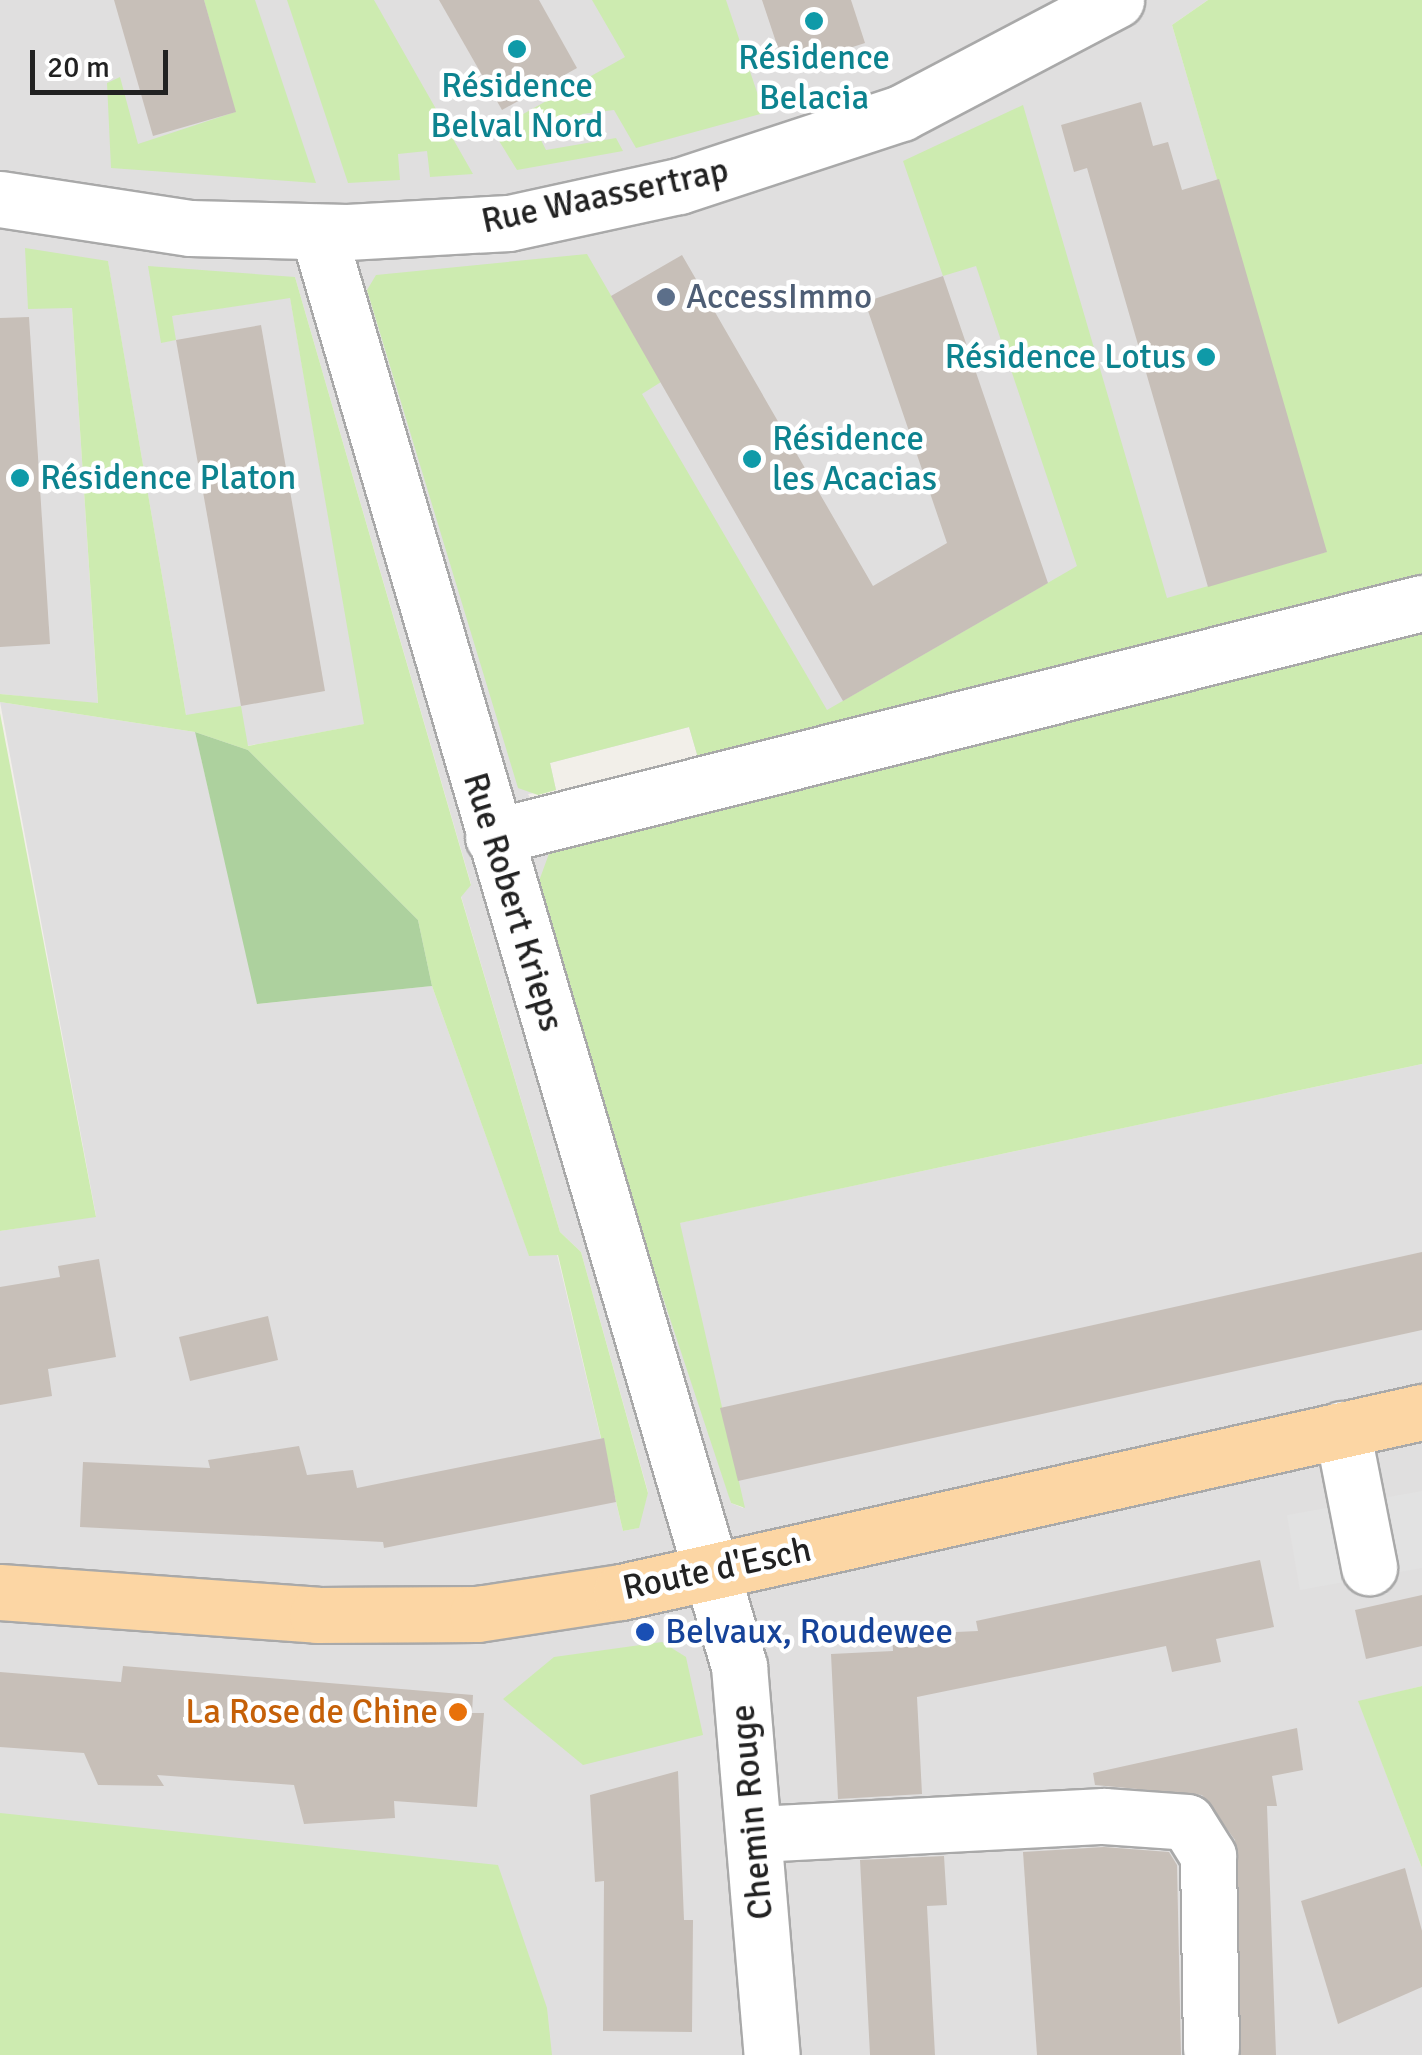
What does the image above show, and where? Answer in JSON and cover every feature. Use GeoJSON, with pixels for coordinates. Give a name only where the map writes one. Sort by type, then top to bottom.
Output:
{"type":"FeatureCollection","features":[{"type":"Feature","properties":{"kind":"main road","name":"Route d'Esch"},"geometry":{"type":"LineString","coordinates":[[0,1592],[318,1615],[477,1614],[712,1572],[1422,1412]]}},
{"type":"Feature","properties":{"kind":"street","name":"Rue Waassertrap"},"geometry":{"type":"LineString","coordinates":[[0,200],[190,228],[318,232],[509,222],[679,186],[901,113],[1116,0]]}},
{"type":"Feature","properties":{"kind":"street","name":"Rue Robert Krieps"},"geometry":{"type":"LineString","coordinates":[[318,232],[712,1572]]}},
{"type":"Feature","properties":{"kind":"street"},"geometry":{"type":"LineString","coordinates":[[493,837],[1422,603]]}},
{"type":"Feature","properties":{"kind":"street"},"geometry":{"type":"LineString","coordinates":[[1342,1429],[1369,1567]]}},
{"type":"Feature","properties":{"kind":"street","name":"Chemin Rouge"},"geometry":{"type":"LineString","coordinates":[[712,1572],[739,1666],[757,1834],[772,2055]]}},
{"type":"Feature","properties":{"kind":"street"},"geometry":{"type":"LineString","coordinates":[[757,1834],[1104,1816],[1187,1822],[1208,1856],[1211,2048]]}},
{"type":"Feature","properties":{"kind":"shaded area"},"geometry":{"type":"Polygon","coordinates":[[[0,0],[1208,0],[1172,25],[1327,552],[701,768],[689,727],[550,763],[556,790],[528,794],[554,840],[731,1503],[743,1508],[679,1223],[1422,1064],[1422,1686],[1359,1702],[1422,1868],[1422,2055],[0,2055],[0,1231],[96,1216],[0,702],[195,732],[258,1004],[432,986],[529,1255],[557,1254],[623,1531],[638,1528],[648,1492],[581,1252],[560,1232],[461,896],[471,884],[295,277],[172,316],[290,297],[365,724],[247,746],[186,715],[108,262],[72,307],[98,704],[0,694],[0,0]]]}},
{"type":"Feature","properties":{"kind":"shaded area"},"geometry":{"type":"Polygon","coordinates":[[[1422,1491],[1422,1568],[1300,1590],[1287,1515],[1422,1491]]]}},
{"type":"Feature","properties":{"kind":"green space"},"geometry":{"type":"Polygon","coordinates":[[[204,0],[255,0],[316,183],[111,168],[107,83],[120,77],[138,144],[235,112],[204,0]]]}},
{"type":"Feature","properties":{"kind":"green space"},"geometry":{"type":"Polygon","coordinates":[[[287,0],[374,0],[473,174],[430,177],[427,151],[398,154],[400,180],[348,183],[287,0]]]}},
{"type":"Feature","properties":{"kind":"green space"},"geometry":{"type":"Polygon","coordinates":[[[592,0],[726,0],[764,113],[636,148],[614,110],[582,114],[584,129],[539,136],[546,150],[616,138],[623,151],[517,170],[493,131],[625,57],[592,0]]]}},
{"type":"Feature","properties":{"kind":"green space"},"geometry":{"type":"Polygon","coordinates":[[[1208,0],[1422,0],[1422,587],[701,768],[689,727],[550,763],[556,790],[538,795],[518,788],[367,290],[376,275],[587,254],[661,382],[642,394],[827,710],[1077,566],[976,266],[943,276],[903,161],[1023,105],[1167,598],[1326,552],[1172,25],[1208,0]]]}},
{"type":"Feature","properties":{"kind":"green space"},"geometry":{"type":"Polygon","coordinates":[[[25,248],[108,261],[186,715],[241,706],[248,746],[364,724],[290,298],[172,316],[176,340],[161,343],[148,266],[295,277],[471,885],[461,897],[560,1232],[581,1252],[648,1493],[639,1528],[623,1531],[558,1255],[529,1256],[432,986],[418,920],[248,750],[195,732],[0,702],[0,694],[98,703],[72,308],[28,309],[25,248]]]}},
{"type":"Feature","properties":{"kind":"green space"},"geometry":{"type":"Polygon","coordinates":[[[1422,621],[1422,1064],[680,1223],[745,1508],[731,1503],[641,1231],[539,881],[554,840],[1422,621]]]}},
{"type":"Feature","properties":{"kind":"green space"},"geometry":{"type":"Polygon","coordinates":[[[0,713],[96,1217],[0,1231],[0,713]]]}},
{"type":"Feature","properties":{"kind":"green space"},"geometry":{"type":"Polygon","coordinates":[[[195,732],[248,750],[418,920],[432,986],[257,1004],[195,732]]]}},
{"type":"Feature","properties":{"kind":"green space"},"geometry":{"type":"Polygon","coordinates":[[[662,1642],[686,1657],[703,1735],[583,1765],[503,1699],[554,1657],[662,1642]]]}},
{"type":"Feature","properties":{"kind":"green space"},"geometry":{"type":"Polygon","coordinates":[[[1422,1686],[1422,1868],[1358,1701],[1422,1686]]]}},
{"type":"Feature","properties":{"kind":"green space"},"geometry":{"type":"Polygon","coordinates":[[[0,1813],[498,1865],[547,2008],[552,2055],[0,2055],[0,1813]]]}},
{"type":"Feature","properties":{"kind":"building"},"geometry":{"type":"Polygon","coordinates":[[[114,0],[204,0],[236,112],[153,136],[114,0]]]}},
{"type":"Feature","properties":{"kind":"building","name":"Résidence Belval Nord"},"geometry":{"type":"Polygon","coordinates":[[[439,0],[539,0],[577,68],[502,110],[439,0]]]}},
{"type":"Feature","properties":{"kind":"building","name":"Résidence Belacia"},"geometry":{"type":"Polygon","coordinates":[[[762,0],[851,0],[865,43],[785,69],[762,0]]]}},
{"type":"Feature","properties":{"kind":"building","name":"Résidence Lotus"},"geometry":{"type":"Polygon","coordinates":[[[1141,102],[1153,146],[1168,142],[1182,190],[1219,179],[1327,552],[1208,587],[1087,168],[1074,172],[1061,125],[1141,102]]]}},
{"type":"Feature","properties":{"kind":"building","name":"Résidence les Acacias"},"geometry":{"type":"Polygon","coordinates":[[[682,255],[873,586],[947,543],[865,302],[943,276],[1048,583],[843,701],[611,296],[682,255]]]}},
{"type":"Feature","properties":{"kind":"building","name":"Résidence Platon"},"geometry":{"type":"Polygon","coordinates":[[[29,317],[50,644],[0,647],[0,318],[29,317]]]}},
{"type":"Feature","properties":{"kind":"building"},"geometry":{"type":"Polygon","coordinates":[[[261,325],[325,691],[241,706],[176,340],[261,325]]]}},
{"type":"Feature","properties":{"kind":"building"},"geometry":{"type":"Polygon","coordinates":[[[1422,1252],[1422,1330],[738,1481],[720,1408],[1422,1252]]]}},
{"type":"Feature","properties":{"kind":"building"},"geometry":{"type":"Polygon","coordinates":[[[99,1259],[116,1357],[48,1369],[52,1396],[0,1405],[0,1287],[60,1277],[58,1266],[99,1259]]]}},
{"type":"Feature","properties":{"kind":"building"},"geometry":{"type":"Polygon","coordinates":[[[268,1316],[278,1360],[190,1381],[179,1337],[268,1316]]]}},
{"type":"Feature","properties":{"kind":"building"},"geometry":{"type":"Polygon","coordinates":[[[604,1438],[616,1502],[384,1548],[383,1542],[80,1527],[83,1462],[210,1468],[208,1460],[299,1446],[307,1475],[353,1470],[357,1488],[604,1438]]]}},
{"type":"Feature","properties":{"kind":"building"},"geometry":{"type":"Polygon","coordinates":[[[1260,1560],[1274,1627],[1216,1639],[1221,1662],[1172,1672],[1166,1646],[917,1697],[922,1794],[838,1799],[831,1654],[893,1651],[892,1635],[978,1631],[976,1621],[1260,1560]]]}},
{"type":"Feature","properties":{"kind":"building"},"geometry":{"type":"Polygon","coordinates":[[[1422,1595],[1422,1646],[1366,1659],[1355,1610],[1422,1595]]]}},
{"type":"Feature","properties":{"kind":"building"},"geometry":{"type":"Polygon","coordinates":[[[123,1666],[473,1695],[472,1713],[484,1713],[477,1807],[394,1801],[395,1818],[304,1824],[294,1785],[157,1775],[164,1786],[98,1785],[84,1753],[0,1747],[0,1672],[121,1682],[123,1666]]]}},
{"type":"Feature","properties":{"kind":"building"},"geometry":{"type":"Polygon","coordinates":[[[1297,1728],[1303,1770],[1272,1776],[1277,1806],[1267,1806],[1276,2055],[1240,2055],[1235,1840],[1202,1795],[1095,1785],[1093,1773],[1297,1728]]]}},
{"type":"Feature","properties":{"kind":"building"},"geometry":{"type":"Polygon","coordinates":[[[678,1771],[684,1920],[693,1920],[692,2032],[603,2031],[604,1881],[595,1882],[590,1795],[678,1771]]]}},
{"type":"Feature","properties":{"kind":"building"},"geometry":{"type":"Polygon","coordinates":[[[1104,1847],[1169,1852],[1177,1865],[1181,2055],[1037,2055],[1023,1852],[1104,1847]]]}},
{"type":"Feature","properties":{"kind":"building"},"geometry":{"type":"Polygon","coordinates":[[[944,1856],[947,1905],[927,1906],[935,2055],[870,2055],[860,1860],[944,1856]]]}},
{"type":"Feature","properties":{"kind":"building"},"geometry":{"type":"Polygon","coordinates":[[[1405,1868],[1422,1931],[1422,1987],[1338,2024],[1301,1901],[1405,1868]]]}},
{"type":"Feature","properties":{"kind":"place","name":"Résidence Belacia"},"geometry":{"type":"Point","coordinates":[814,21]}},
{"type":"Feature","properties":{"kind":"place","name":"Résidence Belval Nord"},"geometry":{"type":"Point","coordinates":[517,49]}},
{"type":"Feature","properties":{"kind":"place","name":"AccessImmo"},"geometry":{"type":"Point","coordinates":[666,297]}},
{"type":"Feature","properties":{"kind":"place","name":"Résidence Lotus"},"geometry":{"type":"Point","coordinates":[1206,357]}},
{"type":"Feature","properties":{"kind":"place","name":"Résidence les Acacias"},"geometry":{"type":"Point","coordinates":[752,459]}},
{"type":"Feature","properties":{"kind":"place","name":"Résidence Platon"},"geometry":{"type":"Point","coordinates":[20,478]}},
{"type":"Feature","properties":{"kind":"place","name":"Belvaux, Roudewee"},"geometry":{"type":"Point","coordinates":[645,1632]}},
{"type":"Feature","properties":{"kind":"place","name":"La Rose de Chine"},"geometry":{"type":"Point","coordinates":[458,1712]}}]}
